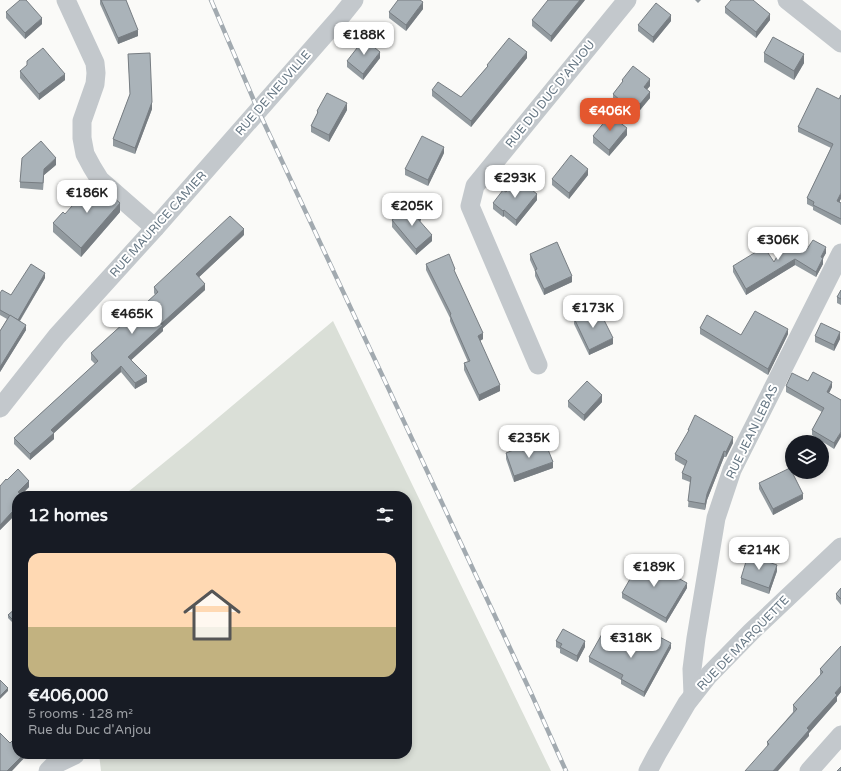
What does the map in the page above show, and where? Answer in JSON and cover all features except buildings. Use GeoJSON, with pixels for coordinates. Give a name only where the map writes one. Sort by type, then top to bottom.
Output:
{"type":"FeatureCollection","features":[{"type":"Feature","properties":{"kind":"street"},"geometry":{"type":"LineString","coordinates":[[66,0],[95,63],[96,73],[94,84],[82,121],[82,138],[85,154],[100,180],[155,228]]}},
{"type":"Feature","properties":{"kind":"street","name":"RUE DE NEUVILLE"},"geometry":{"type":"LineString","coordinates":[[208,168],[354,0]]}},
{"type":"Feature","properties":{"kind":"street","name":"RUE DU DUC D'ANJOU"},"geometry":{"type":"LineString","coordinates":[[538,365],[470,206],[475,186],[627,0]]}},
{"type":"Feature","properties":{"kind":"street"},"geometry":{"type":"LineString","coordinates":[[787,0],[841,43]]}},
{"type":"Feature","properties":{"kind":"street","name":"RUE MAURICE CAMIER"},"geometry":{"type":"LineString","coordinates":[[0,408],[57,336],[208,168]]}},
{"type":"Feature","properties":{"kind":"street","name":"RUE JEAN LEBAS"},"geometry":{"type":"LineString","coordinates":[[693,695],[692,669],[696,638],[716,518],[732,470],[841,253]]}},
{"type":"Feature","properties":{"kind":"street","name":"RUE DE MARQUETTE"},"geometry":{"type":"LineString","coordinates":[[648,771],[668,733],[693,695],[709,675],[739,643],[841,547]]}},
{"type":"Feature","properties":{"kind":"street"},"geometry":{"type":"LineString","coordinates":[[809,771],[841,734]]}},
{"type":"Feature","properties":{"kind":"street"},"geometry":{"type":"LineString","coordinates":[[48,771],[54,765],[67,759]]}},
{"type":"Feature","properties":{"kind":"shaded area"},"geometry":{"type":"Polygon","coordinates":[[[333,321],[551,771],[101,771],[100,759],[412,759],[412,491],[129,491],[333,321]]]}},
{"type":"Feature","properties":{"kind":"railway"},"geometry":{"type":"LineString","coordinates":[[211,0],[258,110],[531,693],[566,771]]}}]}
